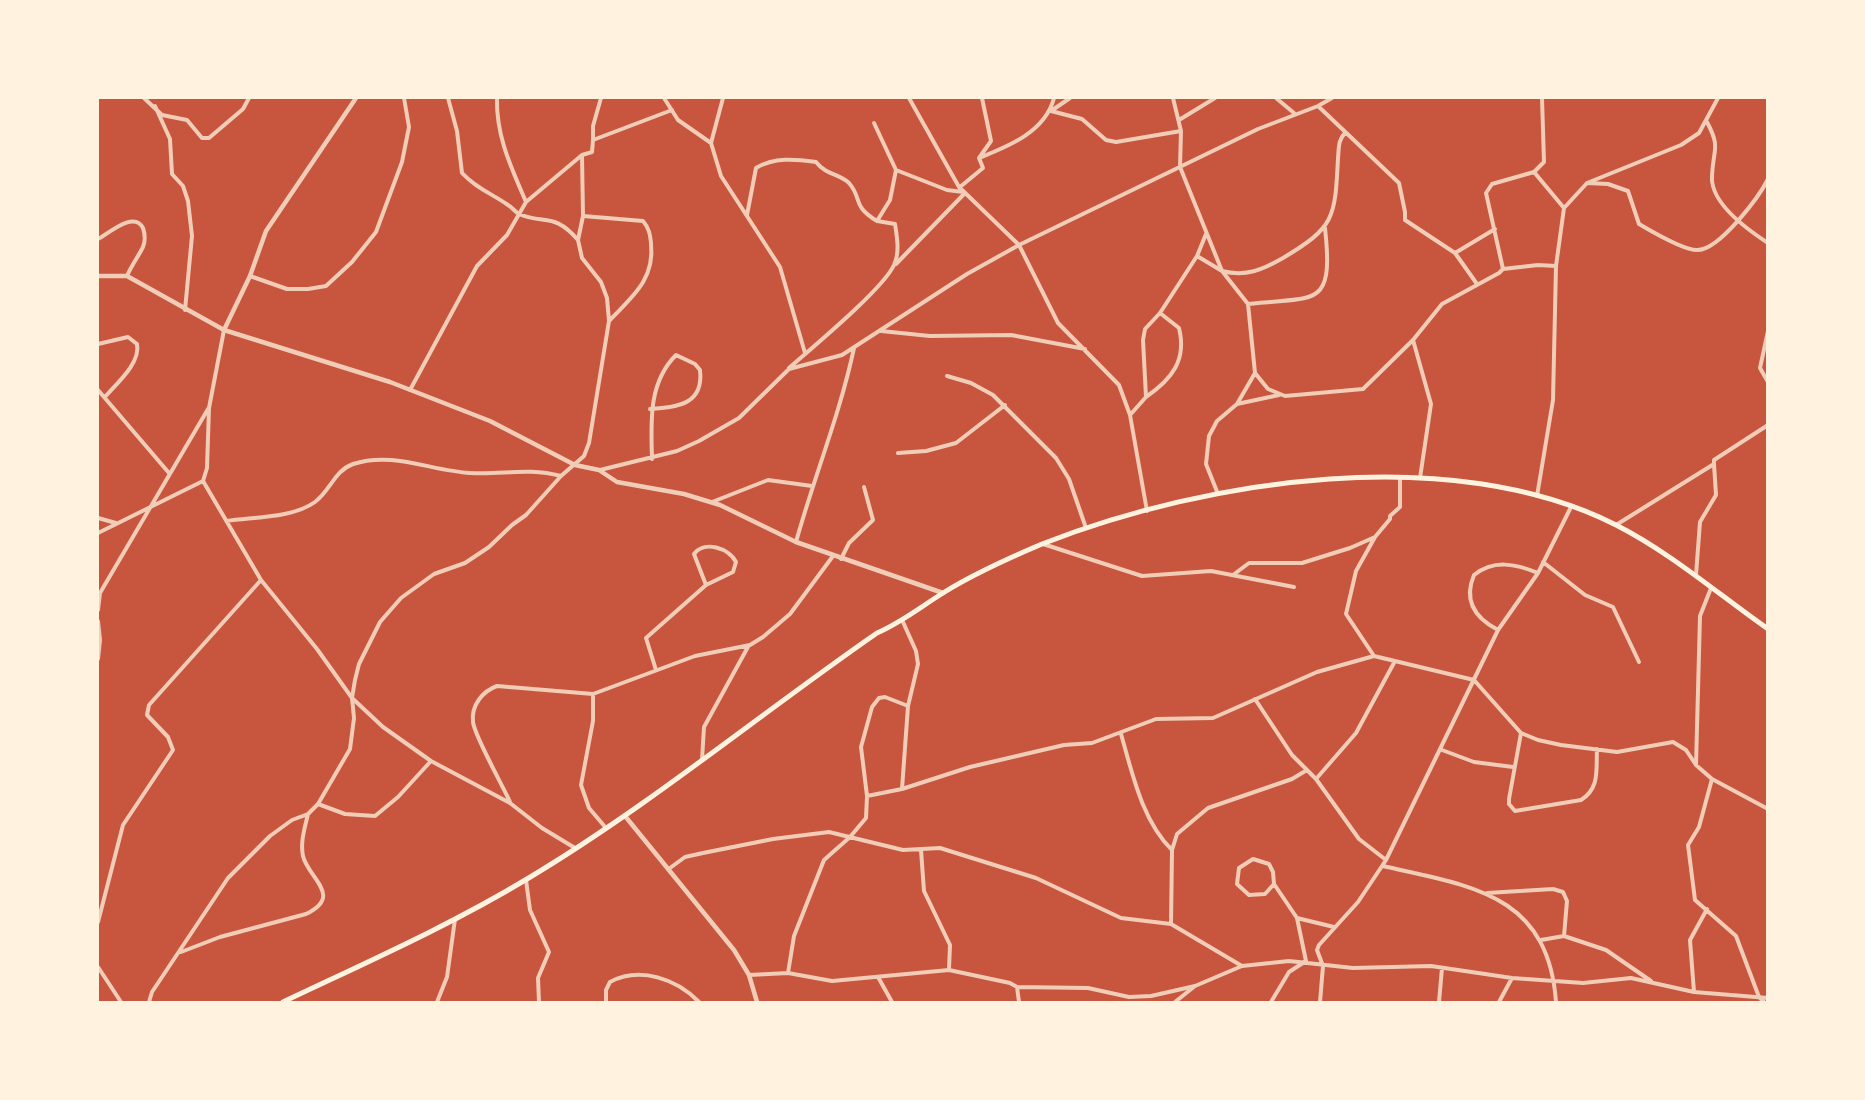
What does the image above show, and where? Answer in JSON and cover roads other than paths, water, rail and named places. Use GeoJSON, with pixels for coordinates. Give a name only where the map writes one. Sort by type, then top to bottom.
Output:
{"type":"FeatureCollection","features":[{"type":"Feature","properties":{"kind":"main road"},"geometry":{"type":"LineString","coordinates":[[283,1002],[455,919],[526,880],[625,816],[877,633],[903,622],[943,593],[1042,544],[1147,511],[1218,494],[1303,482],[1420,478],[1487,484],[1538,496],[1616,525],[1696,575],[1767,629]]}},
{"type":"Feature","properties":{"kind":"street"},"geometry":{"type":"LineString","coordinates":[[144,98],[162,114],[187,120],[202,138],[209,138],[243,109],[249,98]]}},
{"type":"Feature","properties":{"kind":"street"},"geometry":{"type":"LineString","coordinates":[[98,533],[203,481],[207,468],[209,408],[224,330],[250,276],[266,231],[356,98]]}},
{"type":"Feature","properties":{"kind":"street"},"geometry":{"type":"LineString","coordinates":[[250,276],[287,289],[308,290],[326,286],[352,262],[376,232],[402,162],[409,128],[404,98]]}},
{"type":"Feature","properties":{"kind":"street"},"geometry":{"type":"LineString","coordinates":[[448,98],[458,131],[462,173],[486,194],[508,205],[519,214],[550,219],[562,224],[578,240]]}},
{"type":"Feature","properties":{"kind":"street"},"geometry":{"type":"LineString","coordinates":[[497,98],[496,118],[500,137],[526,202]]}},
{"type":"Feature","properties":{"kind":"street"},"geometry":{"type":"LineString","coordinates":[[410,390],[477,266],[507,235],[526,202],[582,155],[592,152],[593,126],[601,98]]}},
{"type":"Feature","properties":{"kind":"street"},"geometry":{"type":"LineString","coordinates":[[664,98],[685,127],[711,143]]}},
{"type":"Feature","properties":{"kind":"street"},"geometry":{"type":"LineString","coordinates":[[723,98],[711,143],[721,176],[780,267],[805,353]]}},
{"type":"Feature","properties":{"kind":"street"},"geometry":{"type":"LineString","coordinates":[[909,98],[960,187],[966,193]]}},
{"type":"Feature","properties":{"kind":"street"},"geometry":{"type":"LineString","coordinates":[[979,158],[991,141],[982,98]]}},
{"type":"Feature","properties":{"kind":"street"},"geometry":{"type":"LineString","coordinates":[[1051,111],[1054,98]]}},
{"type":"Feature","properties":{"kind":"street"},"geometry":{"type":"LineString","coordinates":[[979,158],[1012,144],[1034,129],[1051,111],[1070,98]]}},
{"type":"Feature","properties":{"kind":"street"},"geometry":{"type":"LineString","coordinates":[[1173,98],[1179,120],[1180,168],[1222,271],[1248,303],[1255,373],[1263,384],[1279,395]]}},
{"type":"Feature","properties":{"kind":"street"},"geometry":{"type":"LineString","coordinates":[[1179,120],[1215,98]]}},
{"type":"Feature","properties":{"kind":"street"},"geometry":{"type":"LineString","coordinates":[[1276,98],[1294,113]]}},
{"type":"Feature","properties":{"kind":"street"},"geometry":{"type":"LineString","coordinates":[[1280,98],[1283,104]]}},
{"type":"Feature","properties":{"kind":"street"},"geometry":{"type":"LineString","coordinates":[[789,369],[836,357],[854,348],[966,274],[1019,245],[1294,113],[1318,106],[1332,98]]}},
{"type":"Feature","properties":{"kind":"street"},"geometry":{"type":"LineString","coordinates":[[1503,269],[1486,193],[1488,187],[1534,172],[1544,162],[1542,98]]}},
{"type":"Feature","properties":{"kind":"street"},"geometry":{"type":"LineString","coordinates":[[1538,496],[1553,400],[1556,266],[1564,208],[1587,183],[1681,145],[1700,133],[1719,98]]}},
{"type":"Feature","properties":{"kind":"street"},"geometry":{"type":"LineString","coordinates":[[155,106],[170,138],[172,174],[183,186],[188,201],[192,236],[185,310]]}},
{"type":"Feature","properties":{"kind":"street"},"geometry":{"type":"LineString","coordinates":[[1318,106],[1399,183],[1406,212],[1404,220],[1455,253],[1477,284]]}},
{"type":"Feature","properties":{"kind":"street"},"geometry":{"type":"LineString","coordinates":[[593,140],[672,110]]}},
{"type":"Feature","properties":{"kind":"street"},"geometry":{"type":"LineString","coordinates":[[1051,111],[1082,119],[1106,140],[1116,142],[1180,131]]}},
{"type":"Feature","properties":{"kind":"street"},"geometry":{"type":"LineString","coordinates":[[1707,122],[1717,140],[1712,183],[1737,222],[1767,243]]}},
{"type":"Feature","properties":{"kind":"street"},"geometry":{"type":"LineString","coordinates":[[874,123],[896,170],[890,200],[877,221]]}},
{"type":"Feature","properties":{"kind":"street"},"geometry":{"type":"LineString","coordinates":[[1248,303],[1300,300],[1315,294],[1324,284],[1329,265],[1325,228],[1335,202],[1339,143],[1346,133]]}},
{"type":"Feature","properties":{"kind":"street"},"geometry":{"type":"LineString","coordinates":[[149,1002],[152,993],[228,878],[270,836],[292,820],[308,814],[318,804],[350,749],[354,718],[352,698],[359,664],[380,622],[401,598],[434,574],[465,563],[489,547],[538,504],[561,476],[584,456],[589,443],[609,321],[604,291],[582,258],[578,240],[583,216],[582,155]]}},
{"type":"Feature","properties":{"kind":"street"},"geometry":{"type":"LineString","coordinates":[[960,187],[983,168],[979,158]]}},
{"type":"Feature","properties":{"kind":"street"},"geometry":{"type":"LineString","coordinates":[[746,216],[756,168],[767,161],[790,159],[816,162],[823,171],[844,179],[849,184],[861,210],[877,221],[895,224],[898,247],[893,267]]}},
{"type":"Feature","properties":{"kind":"street"},"geometry":{"type":"LineString","coordinates":[[896,170],[948,190],[966,193]]}},
{"type":"Feature","properties":{"kind":"street"},"geometry":{"type":"LineString","coordinates":[[1534,172],[1564,208]]}},
{"type":"Feature","properties":{"kind":"street"},"geometry":{"type":"LineString","coordinates":[[1587,183],[1608,184],[1628,191],[1639,224],[1687,248],[1698,250],[1713,244],[1737,222],[1767,179]]}},
{"type":"Feature","properties":{"kind":"street"},"geometry":{"type":"LineString","coordinates":[[960,187],[1019,245],[1052,314],[1119,385],[1130,415],[1147,511]]}},
{"type":"Feature","properties":{"kind":"street"},"geometry":{"type":"LineString","coordinates":[[599,470],[677,452],[739,418],[879,285],[893,267],[966,193]]}},
{"type":"Feature","properties":{"kind":"street"},"geometry":{"type":"LineString","coordinates":[[583,216],[643,221],[649,230],[652,253],[649,273],[636,294],[609,321]]}},
{"type":"Feature","properties":{"kind":"street"},"geometry":{"type":"LineString","coordinates":[[98,239],[123,223],[137,222],[141,225],[145,237],[143,246],[127,276]]}},
{"type":"Feature","properties":{"kind":"street"},"geometry":{"type":"LineString","coordinates":[[1197,256],[1222,271],[1235,274],[1262,270],[1306,244],[1325,228]]}},
{"type":"Feature","properties":{"kind":"street"},"geometry":{"type":"LineString","coordinates":[[1455,253],[1495,230]]}},
{"type":"Feature","properties":{"kind":"street"},"geometry":{"type":"LineString","coordinates":[[1146,397],[1144,334],[1197,256],[1206,233]]}},
{"type":"Feature","properties":{"kind":"street"},"geometry":{"type":"LineString","coordinates":[[1236,404],[1279,395],[1363,390],[1413,340],[1442,304],[1503,269],[1538,265],[1556,266]]}},
{"type":"Feature","properties":{"kind":"street"},"geometry":{"type":"LineString","coordinates":[[98,276],[127,276],[224,330],[410,390],[490,421],[575,465],[599,470],[617,482],[684,494],[711,502],[796,542],[943,593]]}},
{"type":"Feature","properties":{"kind":"street"},"geometry":{"type":"LineString","coordinates":[[1130,415],[1146,397],[1170,378],[1182,355],[1179,328],[1160,313]]}},
{"type":"Feature","properties":{"kind":"street"},"geometry":{"type":"LineString","coordinates":[[880,331],[930,336],[1011,335],[1086,350]]}},
{"type":"Feature","properties":{"kind":"street"},"geometry":{"type":"LineString","coordinates":[[1767,333],[1760,368],[1767,382]]}},
{"type":"Feature","properties":{"kind":"street"},"geometry":{"type":"LineString","coordinates":[[98,344],[128,338],[137,344],[138,350],[131,366],[105,397]]}},
{"type":"Feature","properties":{"kind":"street"},"geometry":{"type":"LineString","coordinates":[[1413,340],[1431,404],[1420,478]]}},
{"type":"Feature","properties":{"kind":"street"},"geometry":{"type":"LineString","coordinates":[[796,542],[812,486],[840,405],[854,348]]}},
{"type":"Feature","properties":{"kind":"street"},"geometry":{"type":"LineString","coordinates":[[650,409],[680,407],[687,403],[696,393],[700,370],[695,364],[676,355],[665,366],[650,409],[652,459]]}},
{"type":"Feature","properties":{"kind":"street"},"geometry":{"type":"LineString","coordinates":[[1218,494],[1206,464],[1209,436],[1217,421],[1236,404],[1255,373]]}},
{"type":"Feature","properties":{"kind":"street"},"geometry":{"type":"LineString","coordinates":[[947,376],[971,383],[1005,405],[1063,468],[1087,529]]}},
{"type":"Feature","properties":{"kind":"street"},"geometry":{"type":"LineString","coordinates":[[98,390],[169,473]]}},
{"type":"Feature","properties":{"kind":"street"},"geometry":{"type":"LineString","coordinates":[[898,453],[926,451],[956,443],[1005,405]]}},
{"type":"Feature","properties":{"kind":"street"},"geometry":{"type":"LineString","coordinates":[[98,609],[100,593],[209,408]]}},
{"type":"Feature","properties":{"kind":"street"},"geometry":{"type":"LineString","coordinates":[[1696,575],[1700,522],[1716,495],[1714,460],[1767,425]]}},
{"type":"Feature","properties":{"kind":"street"},"geometry":{"type":"LineString","coordinates":[[227,521],[299,510],[316,501],[345,467],[375,459],[421,464],[467,473],[521,470],[561,476]]}},
{"type":"Feature","properties":{"kind":"street"},"geometry":{"type":"LineString","coordinates":[[1616,525],[1714,464]]}},
{"type":"Feature","properties":{"kind":"street"},"geometry":{"type":"LineString","coordinates":[[1374,656],[1346,614],[1356,571],[1375,537],[1390,516],[1400,507],[1400,479]]}},
{"type":"Feature","properties":{"kind":"street"},"geometry":{"type":"LineString","coordinates":[[711,502],[768,480],[812,486]]}},
{"type":"Feature","properties":{"kind":"street"},"geometry":{"type":"LineString","coordinates":[[203,481],[261,580],[317,649],[352,698],[384,726],[431,761],[510,803],[542,828],[575,848]]}},
{"type":"Feature","properties":{"kind":"street"},"geometry":{"type":"LineString","coordinates":[[841,559],[849,543],[873,520],[864,487]]}},
{"type":"Feature","properties":{"kind":"street"},"geometry":{"type":"LineString","coordinates":[[1320,1002],[1323,966],[1317,950],[1334,927],[1358,902],[1383,866],[1442,750],[1498,630],[1538,573],[1571,507]]}},
{"type":"Feature","properties":{"kind":"street"},"geometry":{"type":"LineString","coordinates":[[98,518],[117,523]]}},
{"type":"Feature","properties":{"kind":"street"},"geometry":{"type":"LineString","coordinates":[[1232,575],[1246,564],[1302,563],[1350,548],[1375,537]]}},
{"type":"Feature","properties":{"kind":"street"},"geometry":{"type":"LineString","coordinates":[[1042,544],[1142,576],[1199,571],[1294,587]]}},
{"type":"Feature","properties":{"kind":"street"},"geometry":{"type":"LineString","coordinates":[[656,670],[646,638],[706,585],[734,572],[736,562],[733,557],[715,547],[696,550],[693,558],[706,585]]}},
{"type":"Feature","properties":{"kind":"street"},"geometry":{"type":"LineString","coordinates":[[510,803],[473,721],[478,700],[485,690],[497,686],[593,694],[715,650],[750,645],[769,633],[790,614],[833,556]]}},
{"type":"Feature","properties":{"kind":"street"},"geometry":{"type":"LineString","coordinates":[[1543,562],[1585,594],[1613,607],[1639,662]]}},
{"type":"Feature","properties":{"kind":"street"},"geometry":{"type":"LineString","coordinates":[[1498,630],[1482,622],[1474,612],[1469,592],[1474,575],[1492,565],[1505,564],[1538,573]]}},
{"type":"Feature","properties":{"kind":"street"},"geometry":{"type":"LineString","coordinates":[[98,921],[123,825],[173,750],[168,736],[147,715],[148,705],[261,580]]}},
{"type":"Feature","properties":{"kind":"street"},"geometry":{"type":"LineString","coordinates":[[1696,765],[1700,626],[1711,588]]}},
{"type":"Feature","properties":{"kind":"street"},"geometry":{"type":"LineString","coordinates":[[98,621],[100,640],[98,659]]}},
{"type":"Feature","properties":{"kind":"street"},"geometry":{"type":"LineString","coordinates":[[902,789],[908,706],[918,664],[916,651],[903,622]]}},
{"type":"Feature","properties":{"kind":"street"},"geometry":{"type":"LineString","coordinates":[[702,760],[704,727],[750,645]]}},
{"type":"Feature","properties":{"kind":"street"},"geometry":{"type":"LineString","coordinates":[[867,796],[902,789],[970,767],[1064,745],[1092,743],[1156,719],[1213,717],[1317,672],[1374,656],[1474,680],[1521,733],[1561,746],[1630,751],[1673,742],[1686,750],[1696,765],[1713,779],[1767,809]]}},
{"type":"Feature","properties":{"kind":"street"},"geometry":{"type":"LineString","coordinates":[[1316,779],[1356,733],[1395,661]]}},
{"type":"Feature","properties":{"kind":"street"},"geometry":{"type":"LineString","coordinates":[[593,694],[593,722],[581,785],[589,808],[606,828]]}},
{"type":"Feature","properties":{"kind":"street"},"geometry":{"type":"LineString","coordinates":[[788,973],[794,936],[824,860],[850,837],[866,818],[867,796],[861,754],[872,707],[879,698],[885,697],[908,706]]}},
{"type":"Feature","properties":{"kind":"street"},"geometry":{"type":"LineString","coordinates":[[1255,699],[1292,755],[1316,779],[1359,839],[1386,860]]}},
{"type":"Feature","properties":{"kind":"street"},"geometry":{"type":"LineString","coordinates":[[1521,733],[1513,767],[1509,804],[1515,811],[1581,800],[1594,790],[1597,749]]}},
{"type":"Feature","properties":{"kind":"street"},"geometry":{"type":"LineString","coordinates":[[1121,734],[1141,798],[1162,840],[1172,850]]}},
{"type":"Feature","properties":{"kind":"street"},"geometry":{"type":"LineString","coordinates":[[1442,750],[1474,762],[1513,767]]}},
{"type":"Feature","properties":{"kind":"street"},"geometry":{"type":"LineString","coordinates":[[318,804],[345,814],[375,816],[431,761]]}},
{"type":"Feature","properties":{"kind":"street"},"geometry":{"type":"LineString","coordinates":[[1171,924],[1172,850],[1177,834],[1208,808],[1292,779],[1307,770]]}},
{"type":"Feature","properties":{"kind":"street"},"geometry":{"type":"LineString","coordinates":[[1713,779],[1699,827],[1688,845],[1695,900],[1736,936],[1764,1002]]}},
{"type":"Feature","properties":{"kind":"street"},"geometry":{"type":"LineString","coordinates":[[180,952],[220,937],[306,914],[318,906],[322,901],[322,889],[303,857],[303,836],[308,814]]}},
{"type":"Feature","properties":{"kind":"street"},"geometry":{"type":"LineString","coordinates":[[625,816],[734,950],[749,975],[757,1002]]}},
{"type":"Feature","properties":{"kind":"street"},"geometry":{"type":"LineString","coordinates":[[669,868],[685,858],[773,839],[829,832],[903,850],[948,850],[1036,878],[1121,918],[1171,924],[1242,966]]}},
{"type":"Feature","properties":{"kind":"street"},"geometry":{"type":"LineString","coordinates":[[921,850],[924,891],[950,945],[949,970]]}},
{"type":"Feature","properties":{"kind":"street"},"geometry":{"type":"LineString","coordinates":[[1274,885],[1265,894],[1249,895],[1237,884],[1239,868],[1253,859],[1262,860],[1273,872],[1274,885],[1298,918],[1306,961]]}},
{"type":"Feature","properties":{"kind":"street"},"geometry":{"type":"LineString","coordinates":[[1383,866],[1472,886],[1506,903],[1541,940],[1555,981],[1556,1002]]}},
{"type":"Feature","properties":{"kind":"street"},"geometry":{"type":"LineString","coordinates":[[526,880],[530,910],[549,952],[537,985],[538,1002]]}},
{"type":"Feature","properties":{"kind":"street"},"geometry":{"type":"LineString","coordinates":[[1487,893],[1559,890],[1563,892],[1567,901],[1564,936]]}},
{"type":"Feature","properties":{"kind":"street"},"geometry":{"type":"LineString","coordinates":[[1694,992],[1688,949],[1690,940],[1707,909]]}},
{"type":"Feature","properties":{"kind":"street"},"geometry":{"type":"LineString","coordinates":[[1298,918],[1334,927]]}},
{"type":"Feature","properties":{"kind":"street"},"geometry":{"type":"LineString","coordinates":[[437,1002],[447,977],[455,919]]}},
{"type":"Feature","properties":{"kind":"street"},"geometry":{"type":"LineString","coordinates":[[1541,940],[1564,936],[1612,954],[1651,982]]}},
{"type":"Feature","properties":{"kind":"street"},"geometry":{"type":"LineString","coordinates":[[749,975],[788,973],[832,981],[949,970],[1010,983],[1017,987],[1088,988],[1141,997],[1196,986],[1242,966],[1306,961],[1323,966],[1442,968],[1512,978],[1583,983],[1620,978],[1651,982],[1694,992],[1767,998]]}},
{"type":"Feature","properties":{"kind":"street"},"geometry":{"type":"LineString","coordinates":[[1271,1002],[1290,972],[1306,961]]}},
{"type":"Feature","properties":{"kind":"street"},"geometry":{"type":"LineString","coordinates":[[98,967],[121,1002]]}},
{"type":"Feature","properties":{"kind":"street"},"geometry":{"type":"LineString","coordinates":[[1438,1002],[1442,968]]}},
{"type":"Feature","properties":{"kind":"street"},"geometry":{"type":"LineString","coordinates":[[606,1002],[606,990],[610,982],[631,975],[661,978],[680,985],[699,1002]]}},
{"type":"Feature","properties":{"kind":"street"},"geometry":{"type":"LineString","coordinates":[[878,977],[892,1002]]}},
{"type":"Feature","properties":{"kind":"street"},"geometry":{"type":"LineString","coordinates":[[1499,1002],[1512,978]]}},
{"type":"Feature","properties":{"kind":"street"},"geometry":{"type":"LineString","coordinates":[[1175,1002],[1196,986]]}},
{"type":"Feature","properties":{"kind":"street"},"geometry":{"type":"LineString","coordinates":[[1017,987],[1019,1002]]}}]}
